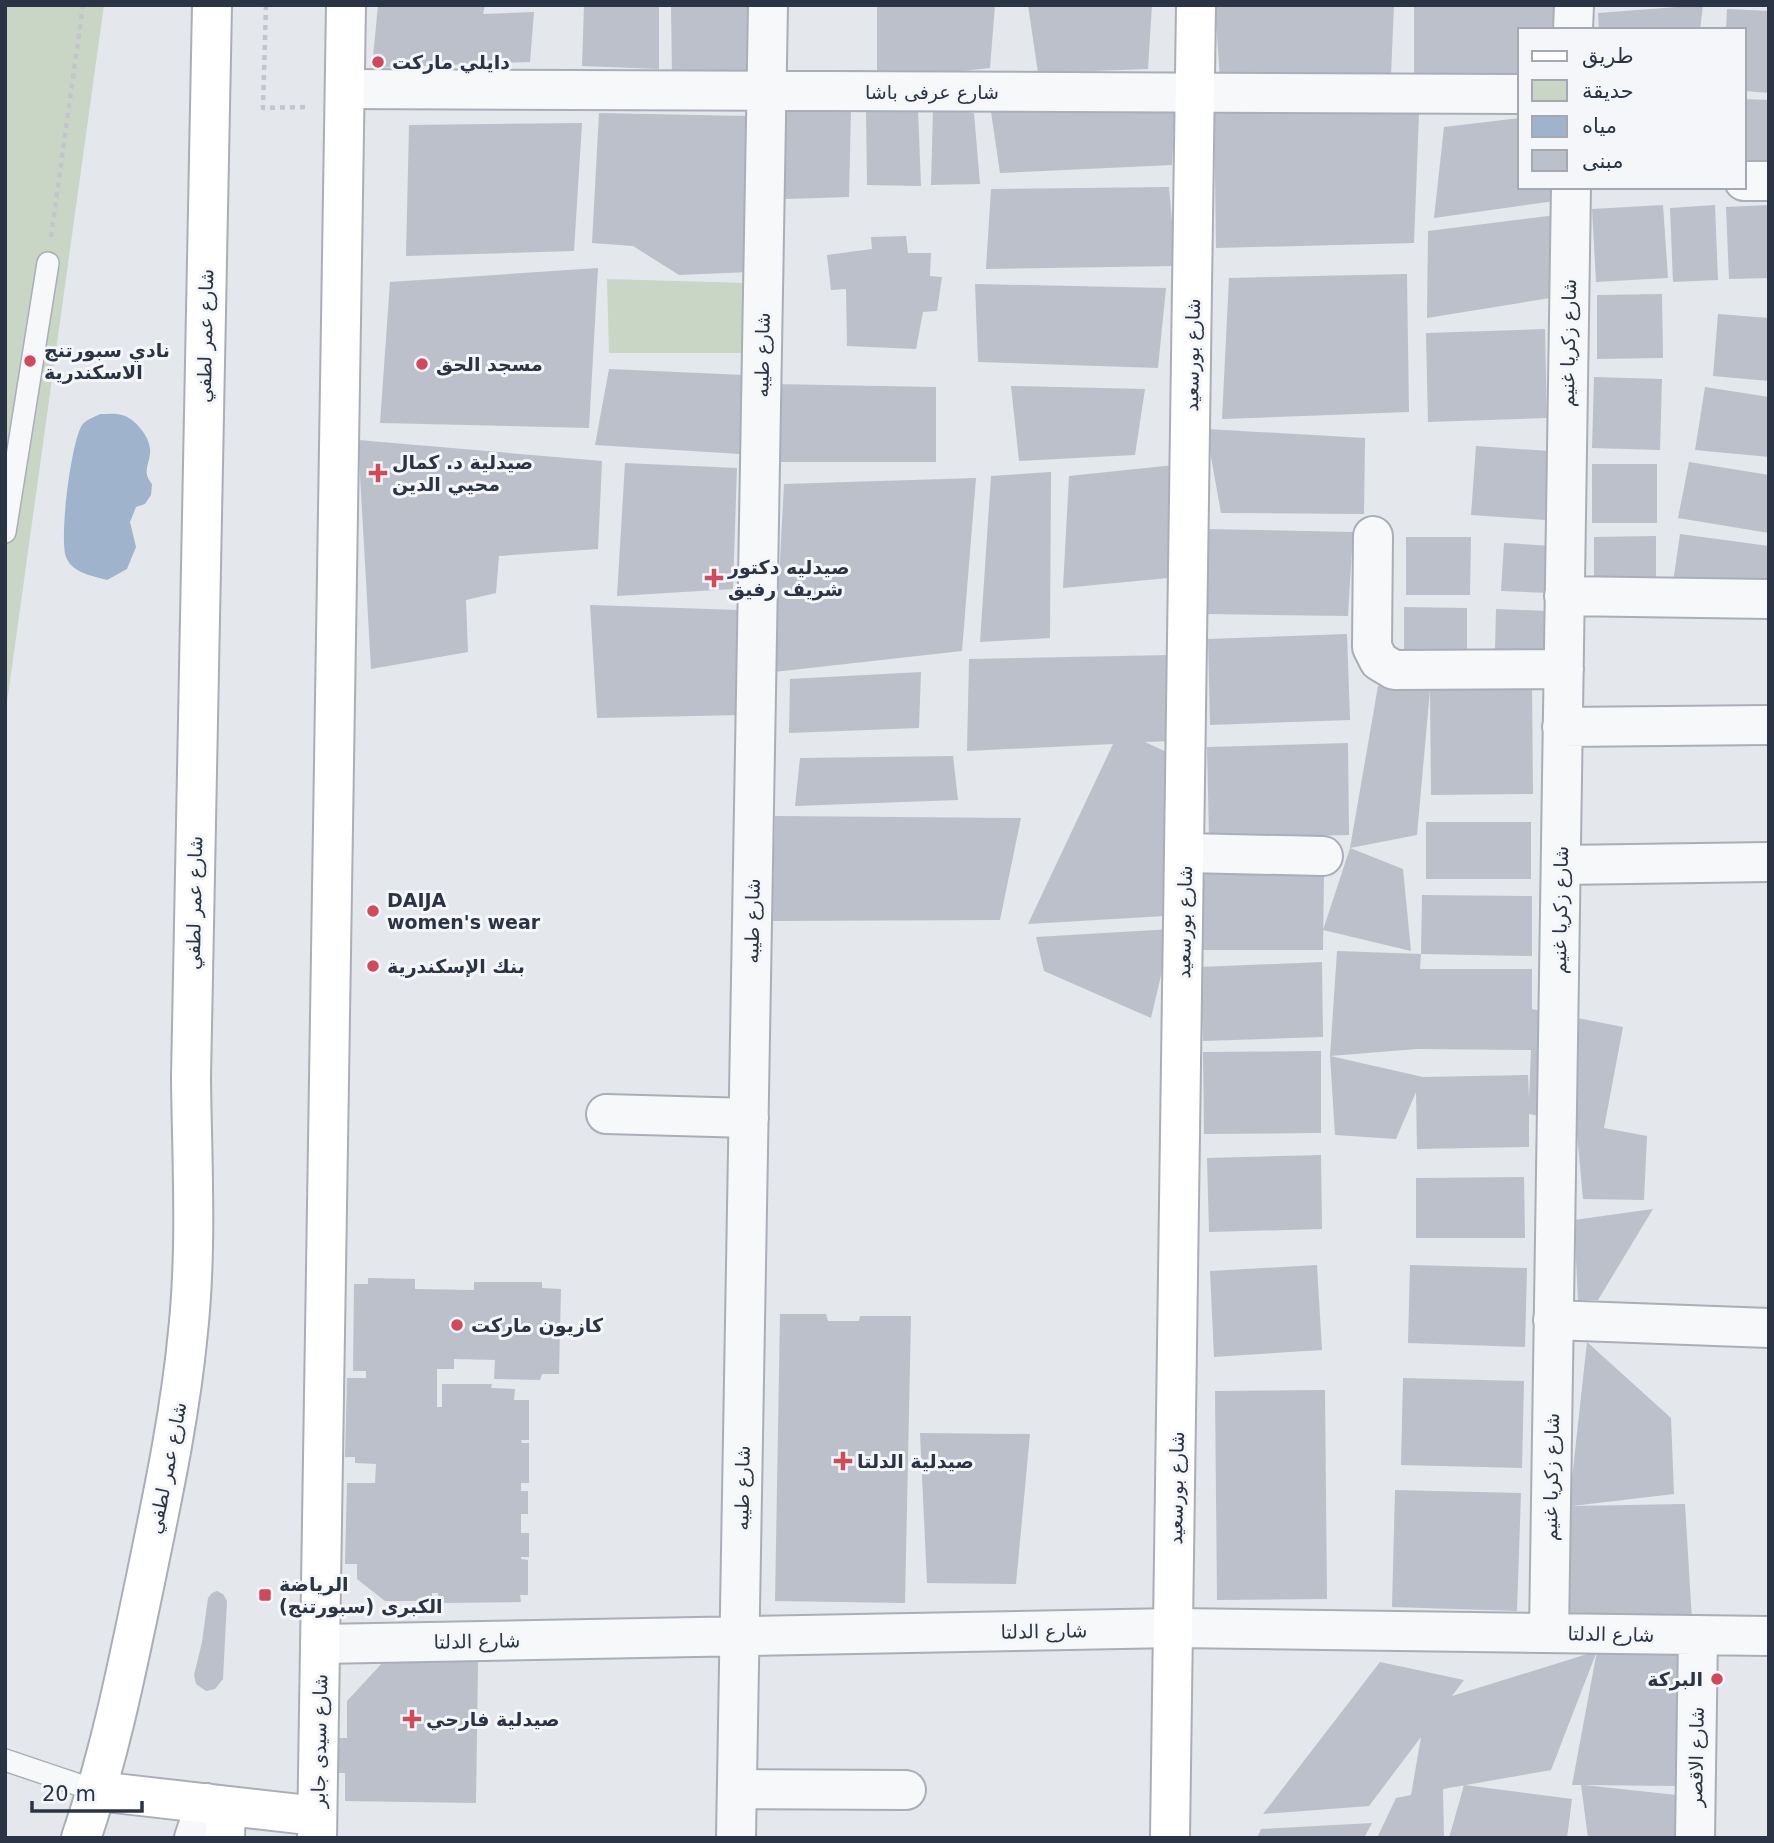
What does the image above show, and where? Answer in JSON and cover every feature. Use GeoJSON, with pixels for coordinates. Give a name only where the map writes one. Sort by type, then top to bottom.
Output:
{"type":"FeatureCollection","features":[{"type":"Feature","properties":{"kind":"street","name":"شارع عمر لطفي"},"geometry":{"type":"LineString","coordinates":[[81,1838],[97,1791],[125,1678],[178,1415],[189,1318],[194,1241],[191,1078],[212,5]]}},
{"type":"Feature","properties":{"kind":"street"},"geometry":{"type":"LineString","coordinates":[[320,1644],[346,5]]}},
{"type":"Feature","properties":{"kind":"street","name":"شارع طيبه"},"geometry":{"type":"LineString","coordinates":[[736,1838],[768,5]]}},
{"type":"Feature","properties":{"kind":"street","name":"شارع بورسعيد"},"geometry":{"type":"LineString","coordinates":[[1170,1838],[1196,5]]}},
{"type":"Feature","properties":{"kind":"street"},"geometry":{"type":"LineString","coordinates":[[1573,28],[1574,5]]}},
{"type":"Feature","properties":{"kind":"street","name":"شارع عرفى باشا"},"geometry":{"type":"LineString","coordinates":[[345,89],[1518,94]]}},
{"type":"Feature","properties":{"kind":"street"},"geometry":{"type":"LineString","coordinates":[[1746,181],[1769,181]]}},
{"type":"Feature","properties":{"kind":"street","name":"شارع زكريا غنيم"},"geometry":{"type":"LineString","coordinates":[[1549,1633],[1571,189]]}},
{"type":"Feature","properties":{"kind":"street"},"geometry":{"type":"LineString","coordinates":[[1373,536],[1372,647],[1379,661],[1394,670],[1564,669]]}},
{"type":"Feature","properties":{"kind":"street"},"geometry":{"type":"LineString","coordinates":[[1564,596],[1769,599]]}},
{"type":"Feature","properties":{"kind":"street"},"geometry":{"type":"LineString","coordinates":[[1562,727],[1769,725]]}},
{"type":"Feature","properties":{"kind":"street"},"geometry":{"type":"LineString","coordinates":[[1185,853],[1323,856]]}},
{"type":"Feature","properties":{"kind":"street"},"geometry":{"type":"LineString","coordinates":[[1561,866],[1769,862]]}},
{"type":"Feature","properties":{"kind":"street"},"geometry":{"type":"LineString","coordinates":[[606,1114],[748,1118]]}},
{"type":"Feature","properties":{"kind":"street"},"geometry":{"type":"LineString","coordinates":[[1553,1320],[1769,1328]]}},
{"type":"Feature","properties":{"kind":"street","name":"شارع الدلتا"},"geometry":{"type":"LineString","coordinates":[[320,1644],[1174,1628],[1769,1636]]}},
{"type":"Feature","properties":{"kind":"street","name":"شارع الاقصر"},"geometry":{"type":"LineString","coordinates":[[1695,1838],[1698,1635]]}},
{"type":"Feature","properties":{"kind":"street","name":"شارع سيدى جابر"},"geometry":{"type":"LineString","coordinates":[[317,1827],[320,1644]]}},
{"type":"Feature","properties":{"kind":"street"},"geometry":{"type":"LineString","coordinates":[[737,1789],[906,1790]]}},
{"type":"Feature","properties":{"kind":"street"},"geometry":{"type":"LineString","coordinates":[[97,1791],[213,1821],[317,1827]]}},
{"type":"Feature","properties":{"kind":"lane"},"geometry":{"type":"LineString","coordinates":[[5,532],[48,264]]}},
{"type":"Feature","properties":{"kind":"lane"},"geometry":{"type":"LineString","coordinates":[[5,1760],[97,1791]]}},
{"type":"Feature","properties":{"kind":"path"},"geometry":{"type":"LineString","coordinates":[[48,264],[83,5]]}},
{"type":"Feature","properties":{"kind":"path"},"geometry":{"type":"LineString","coordinates":[[266,5],[263,108],[308,107],[320,104],[326,89],[345,89]]}},
{"type":"Feature","properties":{"kind":"green space","name":"نادي سبورتنج الاسكندرية"},"geometry":{"type":"Polygon","coordinates":[[[5,5],[104,5],[5,717],[5,5]]]}},
{"type":"Feature","properties":{"kind":"green space"},"geometry":{"type":"Polygon","coordinates":[[[607,279],[746,283],[749,353],[609,353],[607,279]]]}},
{"type":"Feature","properties":{"kind":"water"},"geometry":{"type":"Polygon","coordinates":[[[100,414],[122,415],[142,430],[150,447],[147,472],[152,484],[151,495],[145,504],[136,507],[130,522],[136,547],[127,569],[107,580],[73,567],[66,557],[64,547],[67,490],[78,435],[84,423],[100,414]]]}},
{"type":"Feature","properties":{"kind":"building"},"geometry":{"type":"Polygon","coordinates":[[[378,5],[485,5],[483,14],[534,12],[530,62],[372,68],[378,5]]]}},
{"type":"Feature","properties":{"kind":"building"},"geometry":{"type":"Polygon","coordinates":[[[584,5],[659,5],[659,69],[582,66],[584,5]]]}},
{"type":"Feature","properties":{"kind":"building"},"geometry":{"type":"Polygon","coordinates":[[[671,5],[755,5],[754,74],[672,75],[671,5]]]}},
{"type":"Feature","properties":{"kind":"building"},"geometry":{"type":"Polygon","coordinates":[[[877,5],[995,5],[990,68],[877,80],[877,5]]]}},
{"type":"Feature","properties":{"kind":"building"},"geometry":{"type":"Polygon","coordinates":[[[1028,5],[1152,5],[1148,69],[1038,73],[1028,5]]]}},
{"type":"Feature","properties":{"kind":"building"},"geometry":{"type":"Polygon","coordinates":[[[1215,5],[1394,5],[1391,75],[1220,80],[1215,5]]]}},
{"type":"Feature","properties":{"kind":"building"},"geometry":{"type":"Polygon","coordinates":[[[1414,5],[1560,5],[1560,28],[1518,28],[1518,77],[1414,76],[1414,5]]]}},
{"type":"Feature","properties":{"kind":"building"},"geometry":{"type":"Polygon","coordinates":[[[1703,5],[1700,28],[1599,28],[1598,13],[1703,5]]]}},
{"type":"Feature","properties":{"kind":"building"},"geometry":{"type":"Polygon","coordinates":[[[1727,9],[1769,11],[1769,93],[1746,91],[1746,28],[1726,28],[1727,9]]]}},
{"type":"Feature","properties":{"kind":"building"},"geometry":{"type":"Polygon","coordinates":[[[1746,99],[1769,100],[1769,164],[1746,163],[1746,99]]]}},
{"type":"Feature","properties":{"kind":"building"},"geometry":{"type":"Polygon","coordinates":[[[990,105],[1175,111],[1172,165],[1000,173],[990,105]]]}},
{"type":"Feature","properties":{"kind":"building"},"geometry":{"type":"Polygon","coordinates":[[[783,108],[851,108],[849,197],[785,199],[783,108]]]}},
{"type":"Feature","properties":{"kind":"building"},"geometry":{"type":"Polygon","coordinates":[[[933,108],[974,113],[980,184],[931,185],[933,108]]]}},
{"type":"Feature","properties":{"kind":"building"},"geometry":{"type":"Polygon","coordinates":[[[1214,108],[1419,114],[1414,243],[1216,248],[1214,108]]]}},
{"type":"Feature","properties":{"kind":"building"},"geometry":{"type":"Polygon","coordinates":[[[918,109],[921,186],[867,185],[866,111],[918,109]]]}},
{"type":"Feature","properties":{"kind":"building"},"geometry":{"type":"Polygon","coordinates":[[[599,113],[748,116],[750,272],[679,275],[633,246],[592,243],[599,113]]]}},
{"type":"Feature","properties":{"kind":"building"},"geometry":{"type":"Polygon","coordinates":[[[1518,118],[1518,189],[1556,189],[1555,201],[1434,218],[1444,127],[1518,118]]]}},
{"type":"Feature","properties":{"kind":"building"},"geometry":{"type":"Polygon","coordinates":[[[582,123],[574,251],[406,256],[409,125],[582,123]]]}},
{"type":"Feature","properties":{"kind":"building"},"geometry":{"type":"Polygon","coordinates":[[[1169,187],[1176,266],[986,269],[991,189],[1169,187]]]}},
{"type":"Feature","properties":{"kind":"building"},"geometry":{"type":"Polygon","coordinates":[[[1663,205],[1668,278],[1596,282],[1592,209],[1663,205]]]}},
{"type":"Feature","properties":{"kind":"building"},"geometry":{"type":"Polygon","coordinates":[[[1715,205],[1718,280],[1673,282],[1670,208],[1715,205]]]}},
{"type":"Feature","properties":{"kind":"building"},"geometry":{"type":"Polygon","coordinates":[[[1769,205],[1769,278],[1729,279],[1726,207],[1769,205]]]}},
{"type":"Feature","properties":{"kind":"building"},"geometry":{"type":"Polygon","coordinates":[[[1556,215],[1550,298],[1427,318],[1428,231],[1556,215]]]}},
{"type":"Feature","properties":{"kind":"building"},"geometry":{"type":"Polygon","coordinates":[[[906,236],[908,253],[931,253],[930,276],[942,277],[937,311],[923,312],[916,349],[847,346],[846,289],[831,290],[827,255],[872,249],[871,237],[906,236]]]}},
{"type":"Feature","properties":{"kind":"building"},"geometry":{"type":"Polygon","coordinates":[[[598,268],[589,428],[380,423],[390,282],[598,268]]]}},
{"type":"Feature","properties":{"kind":"building"},"geometry":{"type":"Polygon","coordinates":[[[1407,274],[1409,412],[1222,419],[1229,278],[1407,274]]]}},
{"type":"Feature","properties":{"kind":"building"},"geometry":{"type":"Polygon","coordinates":[[[975,284],[1166,288],[1158,368],[978,362],[975,284]]]}},
{"type":"Feature","properties":{"kind":"building"},"geometry":{"type":"Polygon","coordinates":[[[1662,294],[1663,358],[1597,359],[1597,295],[1662,294]]]}},
{"type":"Feature","properties":{"kind":"building"},"geometry":{"type":"Polygon","coordinates":[[[1718,314],[1769,318],[1769,381],[1713,376],[1718,314]]]}},
{"type":"Feature","properties":{"kind":"building"},"geometry":{"type":"Polygon","coordinates":[[[1545,329],[1547,418],[1428,422],[1426,333],[1545,329]]]}},
{"type":"Feature","properties":{"kind":"building"},"geometry":{"type":"Polygon","coordinates":[[[609,369],[744,375],[740,454],[595,445],[609,369]]]}},
{"type":"Feature","properties":{"kind":"building"},"geometry":{"type":"Polygon","coordinates":[[[1594,377],[1662,379],[1660,450],[1592,448],[1594,377]]]}},
{"type":"Feature","properties":{"kind":"building"},"geometry":{"type":"Polygon","coordinates":[[[772,384],[936,387],[936,462],[780,462],[772,384]]]}},
{"type":"Feature","properties":{"kind":"building"},"geometry":{"type":"Polygon","coordinates":[[[1011,386],[1145,389],[1135,455],[1019,461],[1011,386]]]}},
{"type":"Feature","properties":{"kind":"building"},"geometry":{"type":"Polygon","coordinates":[[[1705,387],[1769,397],[1769,457],[1695,450],[1705,387]]]}},
{"type":"Feature","properties":{"kind":"building"},"geometry":{"type":"Polygon","coordinates":[[[1206,429],[1365,438],[1364,514],[1221,513],[1206,429]]]}},
{"type":"Feature","properties":{"kind":"building"},"geometry":{"type":"Polygon","coordinates":[[[358,440],[602,461],[598,549],[499,556],[496,593],[466,600],[468,652],[371,669],[358,440]]]}},
{"type":"Feature","properties":{"kind":"building"},"geometry":{"type":"Polygon","coordinates":[[[1476,446],[1550,451],[1545,520],[1471,515],[1476,446]]]}},
{"type":"Feature","properties":{"kind":"building"},"geometry":{"type":"Polygon","coordinates":[[[1689,462],[1769,475],[1769,533],[1678,518],[1689,462]]]}},
{"type":"Feature","properties":{"kind":"building"},"geometry":{"type":"Polygon","coordinates":[[[625,463],[737,468],[733,589],[617,596],[625,463]]]}},
{"type":"Feature","properties":{"kind":"building"},"geometry":{"type":"Polygon","coordinates":[[[1592,464],[1657,464],[1657,523],[1592,523],[1592,464]]]}},
{"type":"Feature","properties":{"kind":"building"},"geometry":{"type":"Polygon","coordinates":[[[1174,465],[1168,578],[1063,588],[1069,476],[1174,465]]]}},
{"type":"Feature","properties":{"kind":"building"},"geometry":{"type":"Polygon","coordinates":[[[1051,472],[1050,638],[980,642],[991,476],[1051,472]]]}},
{"type":"Feature","properties":{"kind":"building"},"geometry":{"type":"Polygon","coordinates":[[[976,478],[962,651],[774,672],[784,484],[976,478]]]}},
{"type":"Feature","properties":{"kind":"building"},"geometry":{"type":"Polygon","coordinates":[[[1205,529],[1353,532],[1348,616],[1206,614],[1205,529]]]}},
{"type":"Feature","properties":{"kind":"building"},"geometry":{"type":"Polygon","coordinates":[[[1680,534],[1769,546],[1769,596],[1673,583],[1680,534]]]}},
{"type":"Feature","properties":{"kind":"building"},"geometry":{"type":"Polygon","coordinates":[[[1656,536],[1656,590],[1594,591],[1594,537],[1656,536]]]}},
{"type":"Feature","properties":{"kind":"building"},"geometry":{"type":"Polygon","coordinates":[[[1406,537],[1471,537],[1470,595],[1406,595],[1406,537]]]}},
{"type":"Feature","properties":{"kind":"building"},"geometry":{"type":"Polygon","coordinates":[[[1504,543],[1553,546],[1551,593],[1501,591],[1504,543]]]}},
{"type":"Feature","properties":{"kind":"building"},"geometry":{"type":"Polygon","coordinates":[[[590,605],[739,610],[742,715],[597,718],[590,605]]]}},
{"type":"Feature","properties":{"kind":"building"},"geometry":{"type":"Polygon","coordinates":[[[1404,607],[1467,608],[1467,660],[1404,660],[1404,607]]]}},
{"type":"Feature","properties":{"kind":"building"},"geometry":{"type":"Polygon","coordinates":[[[1496,609],[1549,611],[1547,652],[1495,650],[1496,609]]]}},
{"type":"Feature","properties":{"kind":"building"},"geometry":{"type":"Polygon","coordinates":[[[1347,634],[1350,720],[1210,725],[1208,639],[1347,634]]]}},
{"type":"Feature","properties":{"kind":"building"},"geometry":{"type":"Polygon","coordinates":[[[1172,655],[1175,741],[1145,742],[1175,756],[1165,916],[1028,924],[1113,744],[967,751],[969,659],[1172,655]]]}},
{"type":"Feature","properties":{"kind":"building"},"geometry":{"type":"Polygon","coordinates":[[[921,672],[919,728],[789,733],[790,679],[921,672]]]}},
{"type":"Feature","properties":{"kind":"building"},"geometry":{"type":"Polygon","coordinates":[[[1378,686],[1532,686],[1533,794],[1431,795],[1430,690],[1417,835],[1350,848],[1378,686]]]}},
{"type":"Feature","properties":{"kind":"building"},"geometry":{"type":"Polygon","coordinates":[[[1348,743],[1349,835],[1209,838],[1207,747],[1348,743]]]}},
{"type":"Feature","properties":{"kind":"building"},"geometry":{"type":"Polygon","coordinates":[[[953,756],[958,800],[795,806],[800,758],[953,756]]]}},
{"type":"Feature","properties":{"kind":"building"},"geometry":{"type":"Polygon","coordinates":[[[775,816],[1021,818],[1000,920],[772,921],[775,816]]]}},
{"type":"Feature","properties":{"kind":"building"},"geometry":{"type":"Polygon","coordinates":[[[1426,822],[1531,822],[1531,879],[1426,879],[1426,822]]]}},
{"type":"Feature","properties":{"kind":"building"},"geometry":{"type":"Polygon","coordinates":[[[1350,848],[1403,869],[1411,951],[1323,930],[1350,848]]]}},
{"type":"Feature","properties":{"kind":"building"},"geometry":{"type":"Polygon","coordinates":[[[1199,871],[1324,871],[1323,950],[1199,950],[1199,871]]]}},
{"type":"Feature","properties":{"kind":"building"},"geometry":{"type":"Polygon","coordinates":[[[1422,895],[1532,896],[1532,956],[1421,954],[1422,895]]]}},
{"type":"Feature","properties":{"kind":"building"},"geometry":{"type":"Polygon","coordinates":[[[1172,929],[1151,1018],[1044,971],[1036,937],[1172,929]]]}},
{"type":"Feature","properties":{"kind":"building"},"geometry":{"type":"Polygon","coordinates":[[[1337,951],[1421,954],[1420,969],[1532,969],[1532,1009],[1623,1027],[1604,1128],[1647,1136],[1644,1200],[1583,1199],[1576,1123],[1529,1114],[1529,1147],[1417,1149],[1416,1092],[1396,1139],[1335,1135],[1330,1056],[1337,951]],[[1417,1049],[1330,1056],[1423,1077],[1528,1075],[1529,1099],[1531,1050],[1417,1049]]]}},
{"type":"Feature","properties":{"kind":"building"},"geometry":{"type":"Polygon","coordinates":[[[1322,962],[1323,1037],[1203,1041],[1200,967],[1322,962]]]}},
{"type":"Feature","properties":{"kind":"building"},"geometry":{"type":"Polygon","coordinates":[[[1321,1051],[1321,1133],[1204,1134],[1203,1052],[1321,1051]]]}},
{"type":"Feature","properties":{"kind":"building"},"geometry":{"type":"Polygon","coordinates":[[[1321,1155],[1322,1229],[1209,1232],[1207,1158],[1321,1155]]]}},
{"type":"Feature","properties":{"kind":"building"},"geometry":{"type":"Polygon","coordinates":[[[1524,1177],[1525,1238],[1416,1238],[1416,1178],[1524,1177]]]}},
{"type":"Feature","properties":{"kind":"building"},"geometry":{"type":"Polygon","coordinates":[[[1653,1209],[1598,1300],[1578,1300],[1574,1220],[1653,1209]]]}},
{"type":"Feature","properties":{"kind":"building"},"geometry":{"type":"Polygon","coordinates":[[[1317,1265],[1322,1350],[1214,1357],[1210,1271],[1317,1265]]]}},
{"type":"Feature","properties":{"kind":"building"},"geometry":{"type":"Polygon","coordinates":[[[1410,1265],[1527,1268],[1525,1347],[1408,1343],[1410,1265]]]}},
{"type":"Feature","properties":{"kind":"building"},"geometry":{"type":"Polygon","coordinates":[[[368,1278],[415,1279],[415,1289],[474,1290],[474,1282],[542,1282],[542,1288],[561,1289],[559,1374],[542,1374],[540,1380],[494,1379],[495,1360],[454,1359],[454,1369],[437,1369],[437,1407],[442,1407],[442,1384],[492,1384],[491,1388],[515,1389],[514,1400],[529,1400],[529,1440],[521,1440],[522,1443],[529,1443],[529,1483],[521,1483],[521,1491],[528,1491],[528,1514],[521,1514],[521,1533],[529,1533],[529,1557],[521,1559],[528,1560],[528,1595],[520,1595],[521,1602],[439,1603],[438,1593],[432,1593],[432,1601],[385,1601],[357,1579],[357,1564],[345,1564],[347,1483],[375,1483],[376,1464],[355,1463],[355,1457],[345,1457],[347,1378],[366,1378],[366,1371],[353,1371],[354,1284],[368,1284],[368,1278]]]}},
{"type":"Feature","properties":{"kind":"building","name":"صيدلية الدلتا"},"geometry":{"type":"Polygon","coordinates":[[[780,1314],[826,1314],[828,1321],[859,1321],[860,1316],[911,1316],[905,1603],[775,1601],[780,1314]]]}},
{"type":"Feature","properties":{"kind":"building"},"geometry":{"type":"Polygon","coordinates":[[[1587,1342],[1671,1418],[1674,1494],[1572,1506],[1685,1504],[1692,1620],[1565,1615],[1569,1506],[1587,1342]]]}},
{"type":"Feature","properties":{"kind":"building"},"geometry":{"type":"Polygon","coordinates":[[[1403,1378],[1524,1381],[1522,1468],[1401,1465],[1403,1378]]]}},
{"type":"Feature","properties":{"kind":"building"},"geometry":{"type":"Polygon","coordinates":[[[1325,1390],[1327,1599],[1217,1600],[1215,1391],[1325,1390]]]}},
{"type":"Feature","properties":{"kind":"building"},"geometry":{"type":"Polygon","coordinates":[[[920,1433],[1030,1434],[1016,1584],[927,1583],[920,1433]]]}},
{"type":"Feature","properties":{"kind":"building"},"geometry":{"type":"Polygon","coordinates":[[[1395,1490],[1521,1493],[1517,1611],[1392,1607],[1395,1490]]]}},
{"type":"Feature","properties":{"kind":"building"},"geometry":{"type":"Polygon","coordinates":[[[217,1591],[223,1594],[227,1601],[223,1679],[215,1689],[206,1691],[196,1684],[194,1675],[208,1598],[217,1591]]]}},
{"type":"Feature","properties":{"kind":"building"},"geometry":{"type":"Polygon","coordinates":[[[1597,1651],[1551,1770],[1443,1789],[1444,1838],[1377,1838],[1396,1798],[1411,1795],[1421,1737],[1369,1806],[1263,1814],[1380,1662],[1464,1680],[1452,1696],[1597,1651]]]}},
{"type":"Feature","properties":{"kind":"building"},"geometry":{"type":"Polygon","coordinates":[[[1597,1651],[1689,1652],[1676,1786],[1584,1785],[1695,1797],[1689,1838],[1588,1838],[1581,1785],[1572,1785],[1597,1651]]]}},
{"type":"Feature","properties":{"kind":"building","name":"صيدلية فارحي"},"geometry":{"type":"Polygon","coordinates":[[[384,1661],[478,1662],[476,1803],[345,1801],[345,1773],[338,1773],[338,1738],[347,1738],[347,1701],[384,1661]]]}},
{"type":"Feature","properties":{"kind":"building"},"geometry":{"type":"Polygon","coordinates":[[[1464,1785],[1572,1799],[1567,1838],[1449,1838],[1464,1785]]]}},
{"type":"Feature","properties":{"kind":"building"},"geometry":{"type":"Polygon","coordinates":[[[1372,1823],[1364,1838],[1257,1838],[1261,1829],[1372,1823]]]}},
{"type":"Feature","properties":{"kind":"place","name":"دايلي ماركت"},"geometry":{"type":"Point","coordinates":[378,62]}},
{"type":"Feature","properties":{"kind":"place","name":"نادي سبورتنج الاسكندرية"},"geometry":{"type":"Point","coordinates":[30,361]}},
{"type":"Feature","properties":{"kind":"place","name":"مسجد الحق"},"geometry":{"type":"Point","coordinates":[422,364]}},
{"type":"Feature","properties":{"kind":"place","name":"صيدلية د. كمال محيي الدين"},"geometry":{"type":"Point","coordinates":[378,473]}},
{"type":"Feature","properties":{"kind":"place","name":"صيدليه دكتور شريف رفيق"},"geometry":{"type":"Point","coordinates":[714,578]}},
{"type":"Feature","properties":{"kind":"place","name":"DAIJA women's wear"},"geometry":{"type":"Point","coordinates":[373,911]}},
{"type":"Feature","properties":{"kind":"place","name":"بنك الإسكندرية"},"geometry":{"type":"Point","coordinates":[373,966]}},
{"type":"Feature","properties":{"kind":"place","name":"كازيون ماركت"},"geometry":{"type":"Point","coordinates":[457,1325]}},
{"type":"Feature","properties":{"kind":"place","name":"صيدلية الدلتا"},"geometry":{"type":"Point","coordinates":[843,1461]}},
{"type":"Feature","properties":{"kind":"place","name":"الرياضة (سبورتنج) الكبرى"},"geometry":{"type":"Point","coordinates":[265,1595]}},
{"type":"Feature","properties":{"kind":"place","name":"البركة"},"geometry":{"type":"Point","coordinates":[1717,1679]}},
{"type":"Feature","properties":{"kind":"place","name":"صيدلية فارحي"},"geometry":{"type":"Point","coordinates":[412,1719]}}]}
